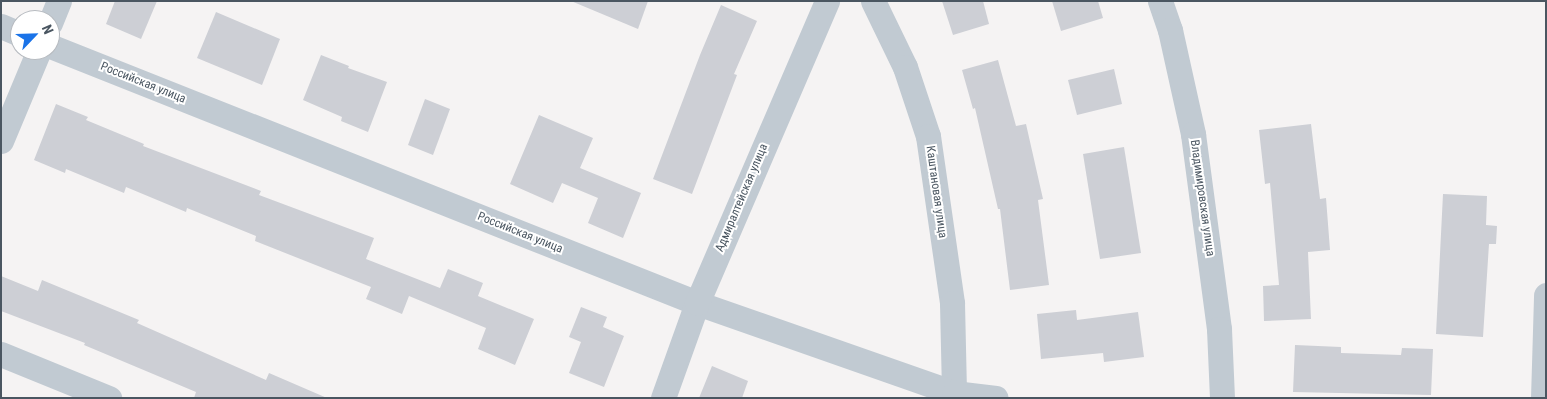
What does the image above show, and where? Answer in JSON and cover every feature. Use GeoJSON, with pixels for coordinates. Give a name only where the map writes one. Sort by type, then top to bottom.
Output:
{"type":"FeatureCollection","features":[{"type":"Feature","properties":{"kind":"street","name":"Адмиралтейская улица"},"geometry":{"type":"LineString","coordinates":[[663,398],[697,303],[827,1]]}},
{"type":"Feature","properties":{"kind":"street","name":"Каштановая улица"},"geometry":{"type":"LineString","coordinates":[[872,1],[905,67],[928,136],[952,303],[954,392]]}},
{"type":"Feature","properties":{"kind":"street","name":"Владимировская улица"},"geometry":{"type":"LineString","coordinates":[[1160,1],[1170,30],[1193,134],[1218,320],[1222,398]]}},
{"type":"Feature","properties":{"kind":"street","name":"Российская улица"},"geometry":{"type":"LineString","coordinates":[[60,50],[697,303],[954,392],[996,398]]}},
{"type":"Feature","properties":{"kind":"street"},"geometry":{"type":"LineString","coordinates":[[1,141],[35,60]]}},
{"type":"Feature","properties":{"kind":"street"},"geometry":{"type":"LineString","coordinates":[[1543,398],[1546,295]]}},
{"type":"Feature","properties":{"kind":"street"},"geometry":{"type":"LineString","coordinates":[[1,354],[109,398]]}},
{"type":"Feature","properties":{"kind":"building"},"geometry":{"type":"Polygon","coordinates":[[[115,1],[157,1],[141,39],[106,24],[115,1]]]}},
{"type":"Feature","properties":{"kind":"building"},"geometry":{"type":"Polygon","coordinates":[[[571,1],[648,1],[638,29],[571,1]]]}},
{"type":"Feature","properties":{"kind":"building"},"geometry":{"type":"Polygon","coordinates":[[[942,1],[983,1],[989,24],[953,35],[942,1]]]}},
{"type":"Feature","properties":{"kind":"building"},"geometry":{"type":"Polygon","coordinates":[[[1052,1],[1098,1],[1103,18],[1061,31],[1052,1]]]}},
{"type":"Feature","properties":{"kind":"building"},"geometry":{"type":"Polygon","coordinates":[[[721,5],[757,21],[734,74],[737,75],[692,194],[653,179],[721,5]]]}},
{"type":"Feature","properties":{"kind":"building"},"geometry":{"type":"Polygon","coordinates":[[[216,12],[280,39],[262,85],[197,58],[216,12]]]}},
{"type":"Feature","properties":{"kind":"building"},"geometry":{"type":"Polygon","coordinates":[[[321,55],[349,66],[348,68],[387,82],[368,132],[341,121],[342,117],[303,100],[321,55]]]}},
{"type":"Feature","properties":{"kind":"building"},"geometry":{"type":"Polygon","coordinates":[[[998,60],[1016,126],[1026,124],[1043,199],[1038,200],[1049,285],[1010,290],[1000,209],[998,209],[975,108],[973,109],[962,70],[998,60]]]}},
{"type":"Feature","properties":{"kind":"building"},"geometry":{"type":"Polygon","coordinates":[[[1114,69],[1122,104],[1077,115],[1068,80],[1114,69]]]}},
{"type":"Feature","properties":{"kind":"building"},"geometry":{"type":"Polygon","coordinates":[[[425,99],[450,109],[433,155],[408,145],[425,99]]]}},
{"type":"Feature","properties":{"kind":"building"},"geometry":{"type":"Polygon","coordinates":[[[56,104],[88,117],[86,120],[144,144],[143,146],[261,191],[259,195],[374,238],[366,259],[440,288],[448,269],[483,283],[478,296],[534,319],[515,365],[478,349],[486,328],[409,296],[402,314],[366,299],[371,287],[255,241],[256,236],[187,208],[186,212],[126,187],[124,193],[66,169],[65,173],[34,160],[56,104]]]}},
{"type":"Feature","properties":{"kind":"building"},"geometry":{"type":"Polygon","coordinates":[[[539,115],[593,138],[580,168],[641,193],[623,238],[588,223],[598,198],[562,183],[553,203],[510,184],[539,115]]]}},
{"type":"Feature","properties":{"kind":"building"},"geometry":{"type":"Polygon","coordinates":[[[1311,124],[1320,199],[1326,198],[1330,250],[1308,252],[1311,319],[1264,321],[1263,286],[1279,285],[1270,183],[1265,184],[1259,130],[1311,124]]]}},
{"type":"Feature","properties":{"kind":"building"},"geometry":{"type":"Polygon","coordinates":[[[1124,147],[1141,253],[1100,259],[1083,154],[1124,147]]]}},
{"type":"Feature","properties":{"kind":"building"},"geometry":{"type":"Polygon","coordinates":[[[1443,194],[1487,196],[1486,225],[1497,226],[1496,244],[1489,244],[1483,337],[1436,334],[1443,194]]]}},
{"type":"Feature","properties":{"kind":"building"},"geometry":{"type":"Polygon","coordinates":[[[1,276],[38,291],[42,280],[139,320],[137,323],[266,380],[269,373],[327,398],[194,398],[196,392],[84,345],[85,343],[1,311],[1,276]]]}},
{"type":"Feature","properties":{"kind":"building"},"geometry":{"type":"Polygon","coordinates":[[[581,307],[607,317],[603,327],[624,336],[604,387],[569,373],[581,342],[569,337],[581,307]]]}},
{"type":"Feature","properties":{"kind":"building"},"geometry":{"type":"Polygon","coordinates":[[[1076,310],[1077,320],[1138,312],[1144,357],[1104,362],[1103,353],[1041,359],[1037,314],[1076,310]]]}},
{"type":"Feature","properties":{"kind":"building"},"geometry":{"type":"Polygon","coordinates":[[[1295,345],[1341,347],[1341,353],[1401,355],[1402,348],[1433,349],[1431,395],[1293,392],[1295,345]]]}},
{"type":"Feature","properties":{"kind":"building"},"geometry":{"type":"Polygon","coordinates":[[[712,366],[748,381],[742,398],[699,398],[712,366]]]}}]}
